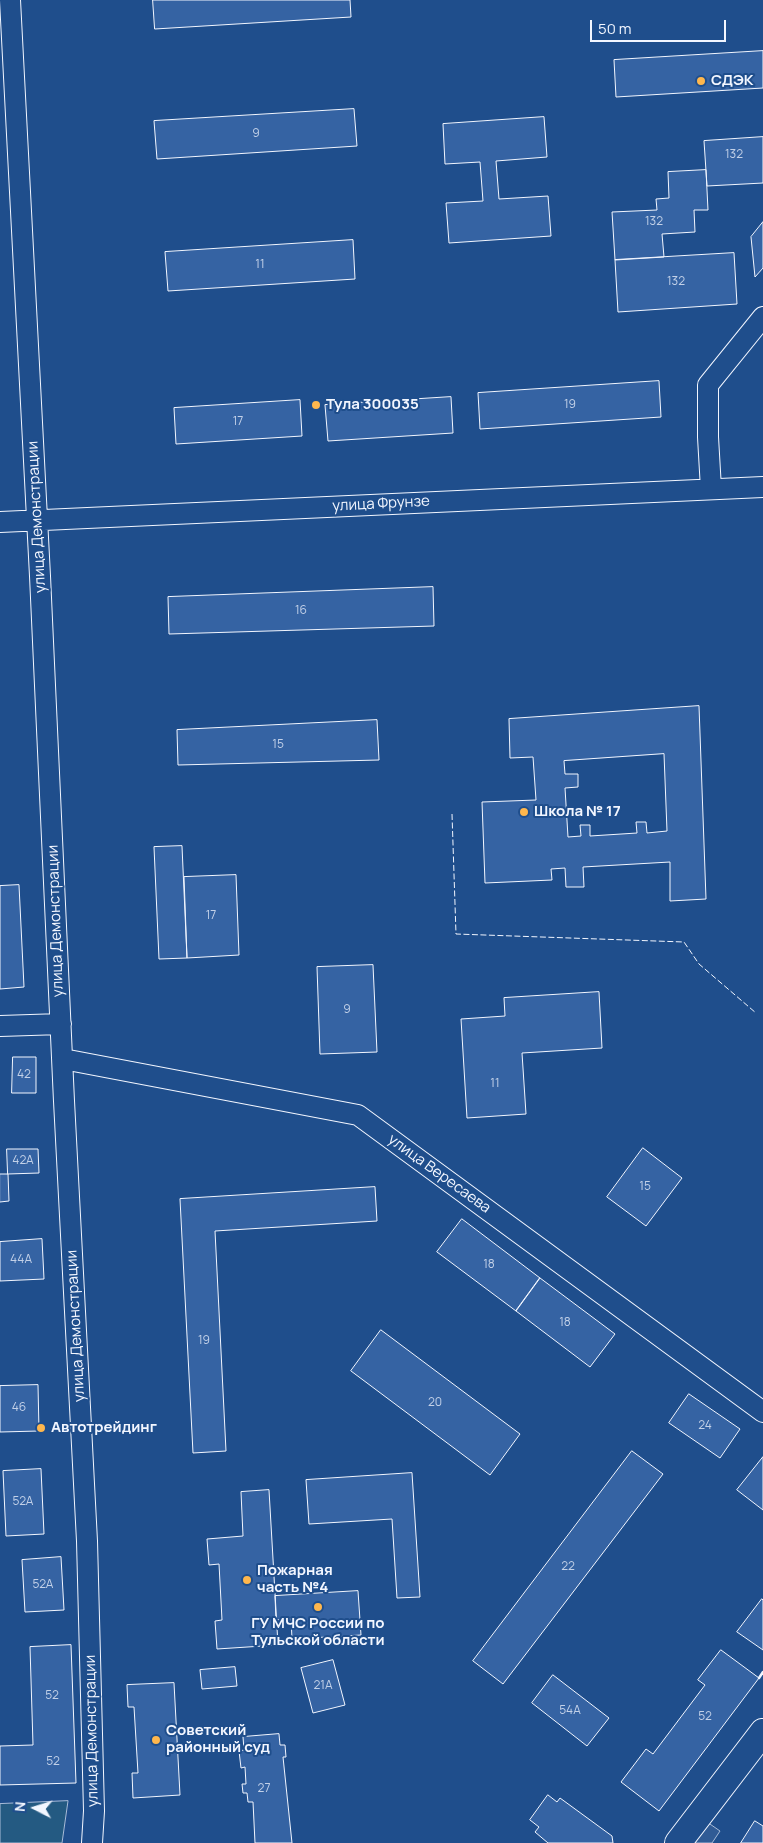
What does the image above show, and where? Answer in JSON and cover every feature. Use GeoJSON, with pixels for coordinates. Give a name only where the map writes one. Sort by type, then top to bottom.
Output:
{"type":"FeatureCollection","features":[{"type":"Feature","properties":{"kind":"main road"},"geometry":{"type":"LineString","coordinates":[[678,1843],[763,1732]]}},
{"type":"Feature","properties":{"kind":"street","name":"улица Демонстрации"},"geometry":{"type":"LineString","coordinates":[[10,0],[88,1541],[94,1811],[92,1843]]}},
{"type":"Feature","properties":{"kind":"street"},"geometry":{"type":"LineString","coordinates":[[711,489],[708,385],[763,317]]}},
{"type":"Feature","properties":{"kind":"street","name":"улица Фрунзе"},"geometry":{"type":"LineString","coordinates":[[0,522],[763,487]]}},
{"type":"Feature","properties":{"kind":"street"},"geometry":{"type":"LineString","coordinates":[[0,1026],[61,1024]]}},
{"type":"Feature","properties":{"kind":"street","name":"улица Вересаева"},"geometry":{"type":"LineString","coordinates":[[63,1059],[358,1114],[763,1412]]}},
{"type":"Feature","properties":{"kind":"shaded area"},"geometry":{"type":"Polygon","coordinates":[[[68,1801],[62,1843],[0,1843],[0,1804],[68,1801]]]}},
{"type":"Feature","properties":{"kind":"shaded area"},"geometry":{"type":"Polygon","coordinates":[[[707,1822],[720,1831],[712,1843],[693,1843],[707,1822]]]}},
{"type":"Feature","properties":{"kind":"building"},"geometry":{"type":"Polygon","coordinates":[[[153,0],[350,0],[351,17],[155,29],[153,0]]]}},
{"type":"Feature","properties":{"kind":"building"},"geometry":{"type":"Polygon","coordinates":[[[763,51],[763,88],[616,97],[614,60],[763,51]]]}},
{"type":"Feature","properties":{"kind":"building"},"geometry":{"type":"Polygon","coordinates":[[[354,109],[357,146],[157,159],[154,121],[354,109]]]}},
{"type":"Feature","properties":{"kind":"building"},"geometry":{"type":"Polygon","coordinates":[[[544,117],[547,157],[496,161],[499,199],[548,196],[551,236],[449,243],[446,203],[483,201],[480,162],[445,164],[443,124],[544,117]]]}},
{"type":"Feature","properties":{"kind":"building"},"geometry":{"type":"Polygon","coordinates":[[[763,137],[763,183],[707,186],[704,141],[763,137]]]}},
{"type":"Feature","properties":{"kind":"building"},"geometry":{"type":"Polygon","coordinates":[[[706,170],[708,210],[694,210],[695,232],[662,234],[664,257],[615,260],[612,212],[657,210],[656,199],[669,198],[668,172],[706,170]]]}},
{"type":"Feature","properties":{"kind":"building"},"geometry":{"type":"Polygon","coordinates":[[[763,222],[763,268],[755,277],[751,237],[763,222]]]}},
{"type":"Feature","properties":{"kind":"building"},"geometry":{"type":"Polygon","coordinates":[[[353,240],[355,279],[168,291],[165,252],[353,240]]]}},
{"type":"Feature","properties":{"kind":"building"},"geometry":{"type":"Polygon","coordinates":[[[734,253],[737,304],[618,312],[615,260],[734,253]]]}},
{"type":"Feature","properties":{"kind":"building"},"geometry":{"type":"Polygon","coordinates":[[[659,381],[661,417],[480,429],[478,393],[659,381]]]}},
{"type":"Feature","properties":{"kind":"building"},"geometry":{"type":"Polygon","coordinates":[[[451,397],[453,433],[328,441],[325,405],[451,397]]]}},
{"type":"Feature","properties":{"kind":"building"},"geometry":{"type":"Polygon","coordinates":[[[300,400],[302,436],[176,444],[174,408],[300,400]]]}},
{"type":"Feature","properties":{"kind":"building"},"geometry":{"type":"Polygon","coordinates":[[[433,587],[434,626],[169,634],[168,597],[433,587]]]}},
{"type":"Feature","properties":{"kind":"building","name":"Школа № 17"},"geometry":{"type":"Polygon","coordinates":[[[699,706],[706,899],[670,901],[670,862],[583,867],[584,887],[566,887],[565,868],[551,869],[552,880],[485,883],[482,802],[536,800],[533,757],[510,758],[509,719],[699,706]],[[664,754],[564,761],[565,774],[578,774],[578,787],[565,788],[568,837],[581,836],[580,825],[590,825],[590,836],[637,833],[636,822],[646,822],[647,833],[667,831],[664,754]]]}},
{"type":"Feature","properties":{"kind":"building"},"geometry":{"type":"Polygon","coordinates":[[[377,720],[379,760],[178,765],[177,730],[377,720]]]}},
{"type":"Feature","properties":{"kind":"building"},"geometry":{"type":"Polygon","coordinates":[[[182,846],[187,958],[159,959],[154,847],[182,846]]]}},
{"type":"Feature","properties":{"kind":"building"},"geometry":{"type":"Polygon","coordinates":[[[236,875],[239,955],[187,958],[184,877],[236,875]]]}},
{"type":"Feature","properties":{"kind":"building"},"geometry":{"type":"Polygon","coordinates":[[[19,885],[24,987],[0,989],[0,886],[19,885]]]}},
{"type":"Feature","properties":{"kind":"building"},"geometry":{"type":"Polygon","coordinates":[[[373,965],[377,1052],[320,1054],[317,967],[373,965]]]}},
{"type":"Feature","properties":{"kind":"building"},"geometry":{"type":"Polygon","coordinates":[[[599,992],[602,1048],[522,1053],[526,1114],[467,1118],[461,1019],[505,1016],[504,998],[599,992]]]}},
{"type":"Feature","properties":{"kind":"building"},"geometry":{"type":"Polygon","coordinates":[[[13,1057],[36,1057],[36,1093],[12,1093],[13,1057]]]}},
{"type":"Feature","properties":{"kind":"building"},"geometry":{"type":"Polygon","coordinates":[[[643,1148],[682,1178],[646,1226],[607,1197],[643,1148]]]}},
{"type":"Feature","properties":{"kind":"building"},"geometry":{"type":"Polygon","coordinates":[[[7,1149],[38,1149],[39,1173],[8,1174],[7,1149]]]}},
{"type":"Feature","properties":{"kind":"building"},"geometry":{"type":"Polygon","coordinates":[[[0,1174],[8,1174],[9,1201],[0,1202],[0,1174]]]}},
{"type":"Feature","properties":{"kind":"building"},"geometry":{"type":"Polygon","coordinates":[[[375,1187],[377,1221],[215,1231],[226,1451],[193,1453],[180,1199],[375,1187]]]}},
{"type":"Feature","properties":{"kind":"building"},"geometry":{"type":"Polygon","coordinates":[[[462,1219],[540,1278],[516,1311],[437,1252],[462,1219]]]}},
{"type":"Feature","properties":{"kind":"building"},"geometry":{"type":"Polygon","coordinates":[[[42,1239],[44,1279],[0,1281],[0,1242],[42,1239]]]}},
{"type":"Feature","properties":{"kind":"building"},"geometry":{"type":"Polygon","coordinates":[[[540,1278],[615,1334],[590,1367],[516,1311],[540,1278]]]}},
{"type":"Feature","properties":{"kind":"building"},"geometry":{"type":"Polygon","coordinates":[[[381,1330],[520,1434],[490,1475],[351,1371],[381,1330]]]}},
{"type":"Feature","properties":{"kind":"building"},"geometry":{"type":"Polygon","coordinates":[[[38,1385],[39,1431],[0,1432],[0,1386],[38,1385]]]}},
{"type":"Feature","properties":{"kind":"building"},"geometry":{"type":"Polygon","coordinates":[[[689,1394],[740,1429],[720,1458],[669,1423],[689,1394]]]}},
{"type":"Feature","properties":{"kind":"building"},"geometry":{"type":"Polygon","coordinates":[[[632,1451],[663,1474],[503,1684],[473,1661],[632,1451]]]}},
{"type":"Feature","properties":{"kind":"building"},"geometry":{"type":"Polygon","coordinates":[[[763,1457],[763,1510],[737,1490],[763,1457]]]}},
{"type":"Feature","properties":{"kind":"building"},"geometry":{"type":"Polygon","coordinates":[[[41,1469],[44,1534],[6,1536],[3,1471],[41,1469]]]}},
{"type":"Feature","properties":{"kind":"building"},"geometry":{"type":"Polygon","coordinates":[[[412,1473],[420,1597],[397,1598],[392,1519],[309,1524],[306,1480],[412,1473]]]}},
{"type":"Feature","properties":{"kind":"building","name":"Пожарная часть №4"},"geometry":{"type":"Polygon","coordinates":[[[269,1490],[278,1645],[217,1649],[215,1621],[222,1620],[219,1564],[209,1565],[207,1539],[243,1536],[241,1492],[269,1490]]]}},
{"type":"Feature","properties":{"kind":"building"},"geometry":{"type":"Polygon","coordinates":[[[61,1557],[64,1610],[25,1612],[22,1560],[61,1557]]]}},
{"type":"Feature","properties":{"kind":"building","name":"ГУ МЧС России по Тульской области"},"geometry":{"type":"Polygon","coordinates":[[[358,1591],[361,1635],[292,1639],[291,1619],[276,1620],[275,1596],[358,1591]]]}},
{"type":"Feature","properties":{"kind":"building"},"geometry":{"type":"Polygon","coordinates":[[[763,1600],[763,1650],[737,1632],[763,1600]]]}},
{"type":"Feature","properties":{"kind":"building"},"geometry":{"type":"Polygon","coordinates":[[[71,1645],[76,1783],[0,1785],[0,1746],[33,1745],[30,1647],[71,1645]]]}},
{"type":"Feature","properties":{"kind":"building"},"geometry":{"type":"Polygon","coordinates":[[[721,1650],[759,1678],[659,1811],[621,1782],[646,1749],[653,1754],[705,1685],[698,1680],[721,1650]]]}},
{"type":"Feature","properties":{"kind":"building"},"geometry":{"type":"Polygon","coordinates":[[[333,1660],[345,1705],[313,1713],[301,1668],[333,1660]]]}},
{"type":"Feature","properties":{"kind":"building"},"geometry":{"type":"Polygon","coordinates":[[[235,1667],[237,1686],[202,1689],[200,1670],[235,1667]]]}},
{"type":"Feature","properties":{"kind":"building"},"geometry":{"type":"Polygon","coordinates":[[[553,1675],[609,1718],[587,1746],[532,1703],[553,1675]]]}},
{"type":"Feature","properties":{"kind":"building","name":"Советский районный суд"},"geometry":{"type":"Polygon","coordinates":[[[174,1683],[180,1795],[133,1798],[132,1773],[138,1773],[134,1707],[128,1707],[127,1685],[174,1683]]]}},
{"type":"Feature","properties":{"kind":"building"},"geometry":{"type":"Polygon","coordinates":[[[279,1734],[280,1745],[285,1745],[286,1757],[283,1757],[292,1843],[255,1843],[253,1802],[248,1802],[247,1793],[243,1793],[242,1784],[246,1784],[245,1767],[241,1768],[239,1751],[244,1750],[243,1737],[279,1734]]]}},
{"type":"Feature","properties":{"kind":"building"},"geometry":{"type":"Polygon","coordinates":[[[548,1795],[557,1802],[560,1798],[612,1836],[613,1843],[548,1843],[535,1832],[539,1827],[530,1820],[548,1795]]]}},
{"type":"Feature","properties":{"kind":"building"},"geometry":{"type":"Polygon","coordinates":[[[755,1821],[763,1826],[763,1843],[741,1843],[755,1821]]]}},
{"type":"Feature","properties":{"kind":"fence"},"geometry":{"type":"LineString","coordinates":[[452,814],[456,934],[684,942],[699,964],[756,1013]]}},
{"type":"Feature","properties":{"kind":"wall"},"geometry":{"type":"LineString","coordinates":[[759,1678],[763,1672]]}},
{"type":"Feature","properties":{"kind":"place","name":"СДЭК"},"geometry":{"type":"Point","coordinates":[701,81]}},
{"type":"Feature","properties":{"kind":"place","name":"Тула 300035"},"geometry":{"type":"Point","coordinates":[316,405]}},
{"type":"Feature","properties":{"kind":"place","name":"Школа № 17"},"geometry":{"type":"Point","coordinates":[524,812]}},
{"type":"Feature","properties":{"kind":"place","name":"Автотрейдинг"},"geometry":{"type":"Point","coordinates":[41,1428]}},
{"type":"Feature","properties":{"kind":"place","name":"Пожарная часть №4"},"geometry":{"type":"Point","coordinates":[247,1580]}},
{"type":"Feature","properties":{"kind":"place","name":"ГУ МЧС России по Тульской области"},"geometry":{"type":"Point","coordinates":[318,1607]}},
{"type":"Feature","properties":{"kind":"place","name":"Советский районный суд"},"geometry":{"type":"Point","coordinates":[156,1740]}}]}
